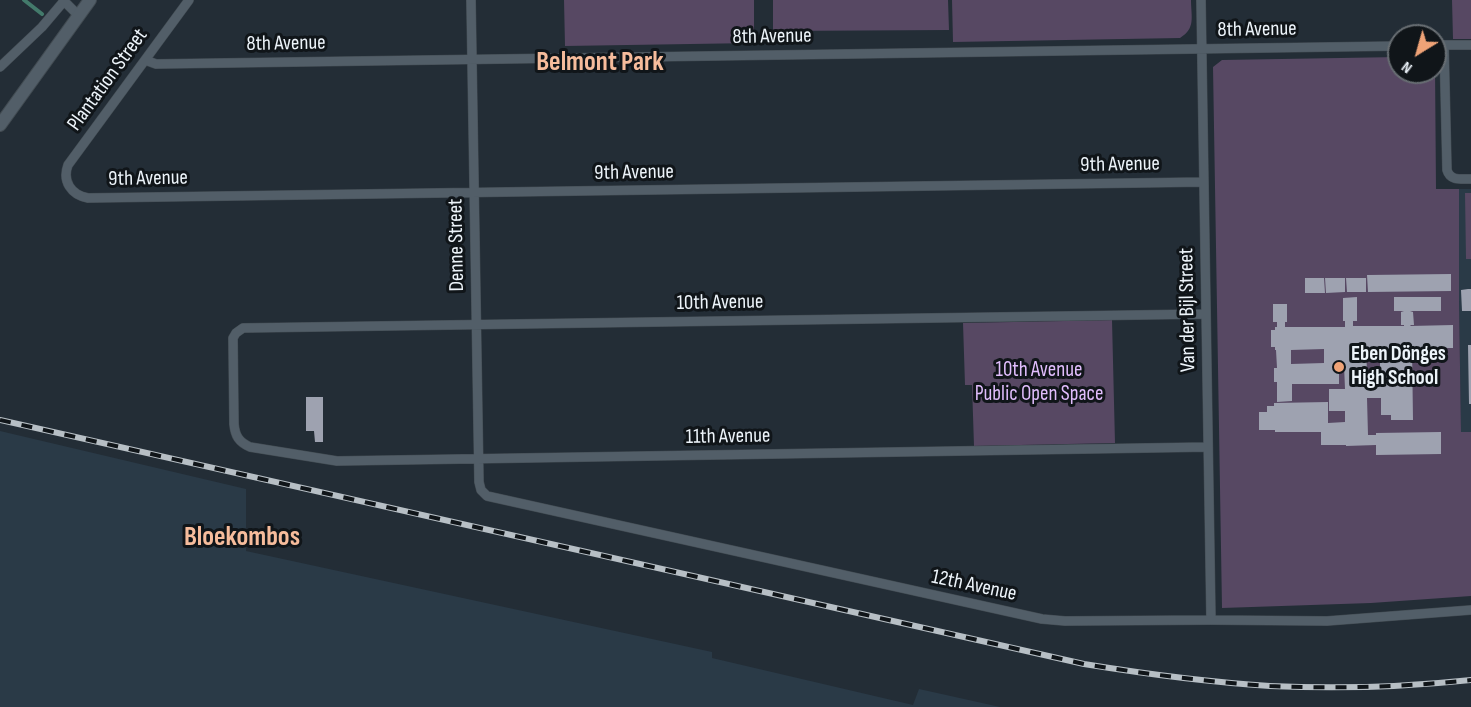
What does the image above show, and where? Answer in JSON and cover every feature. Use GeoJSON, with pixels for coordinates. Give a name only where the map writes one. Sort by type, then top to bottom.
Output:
{"type":"FeatureCollection","features":[{"type":"Feature","properties":{"kind":"street"},"geometry":{"type":"LineString","coordinates":[[0,67],[42,27],[63,0],[78,15]]}},
{"type":"Feature","properties":{"kind":"street"},"geometry":{"type":"LineString","coordinates":[[0,125],[90,0]]}},
{"type":"Feature","properties":{"kind":"street","name":"Plantation Street"},"geometry":{"type":"LineString","coordinates":[[69,186],[66,175],[68,165],[189,0]]}},
{"type":"Feature","properties":{"kind":"street","name":"Denne Street"},"geometry":{"type":"LineString","coordinates":[[471,0],[478,459],[481,490]]}},
{"type":"Feature","properties":{"kind":"street","name":"Van der Bijl Street"},"geometry":{"type":"LineString","coordinates":[[1202,0],[1211,620]]}},
{"type":"Feature","properties":{"kind":"street"},"geometry":{"type":"LineString","coordinates":[[1447,45],[1471,45]]}},
{"type":"Feature","properties":{"kind":"street","name":"8th Avenue"},"geometry":{"type":"LineString","coordinates":[[145,60],[156,64],[1387,46]]}},
{"type":"Feature","properties":{"kind":"street"},"geometry":{"type":"LineString","coordinates":[[1442,84],[1448,175],[1455,179],[1471,179]]}},
{"type":"Feature","properties":{"kind":"street","name":"9th Avenue"},"geometry":{"type":"LineString","coordinates":[[69,186],[77,195],[88,198],[1204,182]]}},
{"type":"Feature","properties":{"kind":"street","name":"10th Avenue"},"geometry":{"type":"LineString","coordinates":[[250,447],[239,440],[234,430],[233,343],[236,333],[243,328],[1206,314]]}},
{"type":"Feature","properties":{"kind":"street","name":"11th Avenue"},"geometry":{"type":"LineString","coordinates":[[250,447],[337,461],[1208,447]]}},
{"type":"Feature","properties":{"kind":"street","name":"12th Avenue"},"geometry":{"type":"LineString","coordinates":[[481,490],[491,498],[1032,618],[1065,621],[1327,621],[1471,610]]}},
{"type":"Feature","properties":{"kind":"shaded area"},"geometry":{"type":"Polygon","coordinates":[[[1459,189],[1471,189],[1471,432],[1461,432],[1459,189]]]}},
{"type":"Feature","properties":{"kind":"shaded area"},"geometry":{"type":"Polygon","coordinates":[[[0,431],[246,489],[246,551],[712,652],[712,658],[913,705],[919,689],[1000,707],[0,707],[0,431]]]}},
{"type":"Feature","properties":{"kind":"green space"},"geometry":{"type":"Polygon","coordinates":[[[564,0],[754,0],[754,43],[565,46],[564,0]]]}},
{"type":"Feature","properties":{"kind":"green space"},"geometry":{"type":"Polygon","coordinates":[[[773,0],[948,0],[949,30],[773,31],[773,0]]]}},
{"type":"Feature","properties":{"kind":"green space"},"geometry":{"type":"Polygon","coordinates":[[[952,0],[1191,0],[1192,22],[1180,38],[953,42],[952,0]]]}},
{"type":"Feature","properties":{"kind":"green space"},"geometry":{"type":"Polygon","coordinates":[[[1452,0],[1471,0],[1471,39],[1453,39],[1452,0]]]}},
{"type":"Feature","properties":{"kind":"green space","name":"Eben Dönges High School"},"geometry":{"type":"Polygon","coordinates":[[[1387,57],[1387,84],[1435,84],[1436,189],[1459,189],[1461,432],[1471,432],[1471,596],[1371,603],[1222,608],[1213,67],[1222,60],[1387,57]]]}},
{"type":"Feature","properties":{"kind":"green space"},"geometry":{"type":"Polygon","coordinates":[[[1465,193],[1471,193],[1471,259],[1466,259],[1465,193]]]}},
{"type":"Feature","properties":{"kind":"green space","name":"10th Avenue Public Open Space"},"geometry":{"type":"Polygon","coordinates":[[[1112,320],[1115,443],[974,446],[972,385],[965,385],[963,323],[1112,320]]]}},
{"type":"Feature","properties":{"kind":"building"},"geometry":{"type":"Polygon","coordinates":[[[1451,274],[1451,291],[1368,292],[1367,275],[1451,274]]]}},
{"type":"Feature","properties":{"kind":"building"},"geometry":{"type":"Polygon","coordinates":[[[1305,278],[1324,278],[1325,293],[1305,293],[1305,278]]]}},
{"type":"Feature","properties":{"kind":"building"},"geometry":{"type":"Polygon","coordinates":[[[1325,278],[1345,278],[1345,292],[1326,293],[1325,278]]]}},
{"type":"Feature","properties":{"kind":"building"},"geometry":{"type":"Polygon","coordinates":[[[1346,278],[1366,278],[1366,292],[1347,292],[1346,278]]]}},
{"type":"Feature","properties":{"kind":"building"},"geometry":{"type":"Polygon","coordinates":[[[1471,289],[1471,311],[1462,311],[1461,290],[1471,289]]]}},
{"type":"Feature","properties":{"kind":"building"},"geometry":{"type":"Polygon","coordinates":[[[1357,297],[1357,321],[1353,321],[1353,326],[1404,326],[1401,325],[1401,312],[1404,311],[1394,311],[1394,297],[1441,297],[1441,311],[1410,311],[1413,312],[1414,325],[1410,326],[1453,325],[1453,348],[1412,348],[1413,420],[1391,420],[1391,415],[1381,415],[1381,398],[1367,398],[1368,435],[1441,432],[1441,454],[1376,455],[1376,445],[1321,445],[1321,432],[1259,430],[1259,412],[1267,412],[1267,406],[1274,406],[1274,403],[1328,402],[1328,423],[1345,422],[1345,411],[1329,411],[1329,389],[1345,389],[1344,365],[1339,365],[1339,384],[1292,384],[1292,401],[1277,402],[1277,382],[1274,382],[1274,368],[1277,368],[1276,350],[1275,347],[1271,347],[1271,330],[1277,327],[1277,322],[1273,322],[1273,304],[1287,304],[1285,327],[1345,327],[1343,298],[1357,297]],[[1324,349],[1291,350],[1291,364],[1324,363],[1324,349]],[[1366,349],[1367,371],[1380,371],[1380,353],[1390,353],[1390,349],[1366,349]]]}},
{"type":"Feature","properties":{"kind":"building"},"geometry":{"type":"Polygon","coordinates":[[[1468,345],[1471,345],[1471,404],[1469,404],[1468,345]]]}},
{"type":"Feature","properties":{"kind":"building"},"geometry":{"type":"Polygon","coordinates":[[[306,397],[323,397],[323,442],[315,442],[314,431],[306,431],[306,397]]]}},
{"type":"Feature","properties":{"kind":"waterway"},"geometry":{"type":"LineString","coordinates":[[24,0],[42,14]]}},
{"type":"Feature","properties":{"kind":"railway"},"geometry":{"type":"LineString","coordinates":[[0,420],[1084,664],[1177,677],[1270,686],[1371,687],[1471,680]]}},
{"type":"Feature","properties":{"kind":"place","name":"Eben Dönges High School"},"geometry":{"type":"Point","coordinates":[1339,367]}},
{"type":"Feature","properties":{"kind":"district","name":"Belmont Park"},"geometry":{"type":"Point","coordinates":[600,63]}},
{"type":"Feature","properties":{"kind":"district","name":"Bloekombos"},"geometry":{"type":"Point","coordinates":[242,538]}}]}
